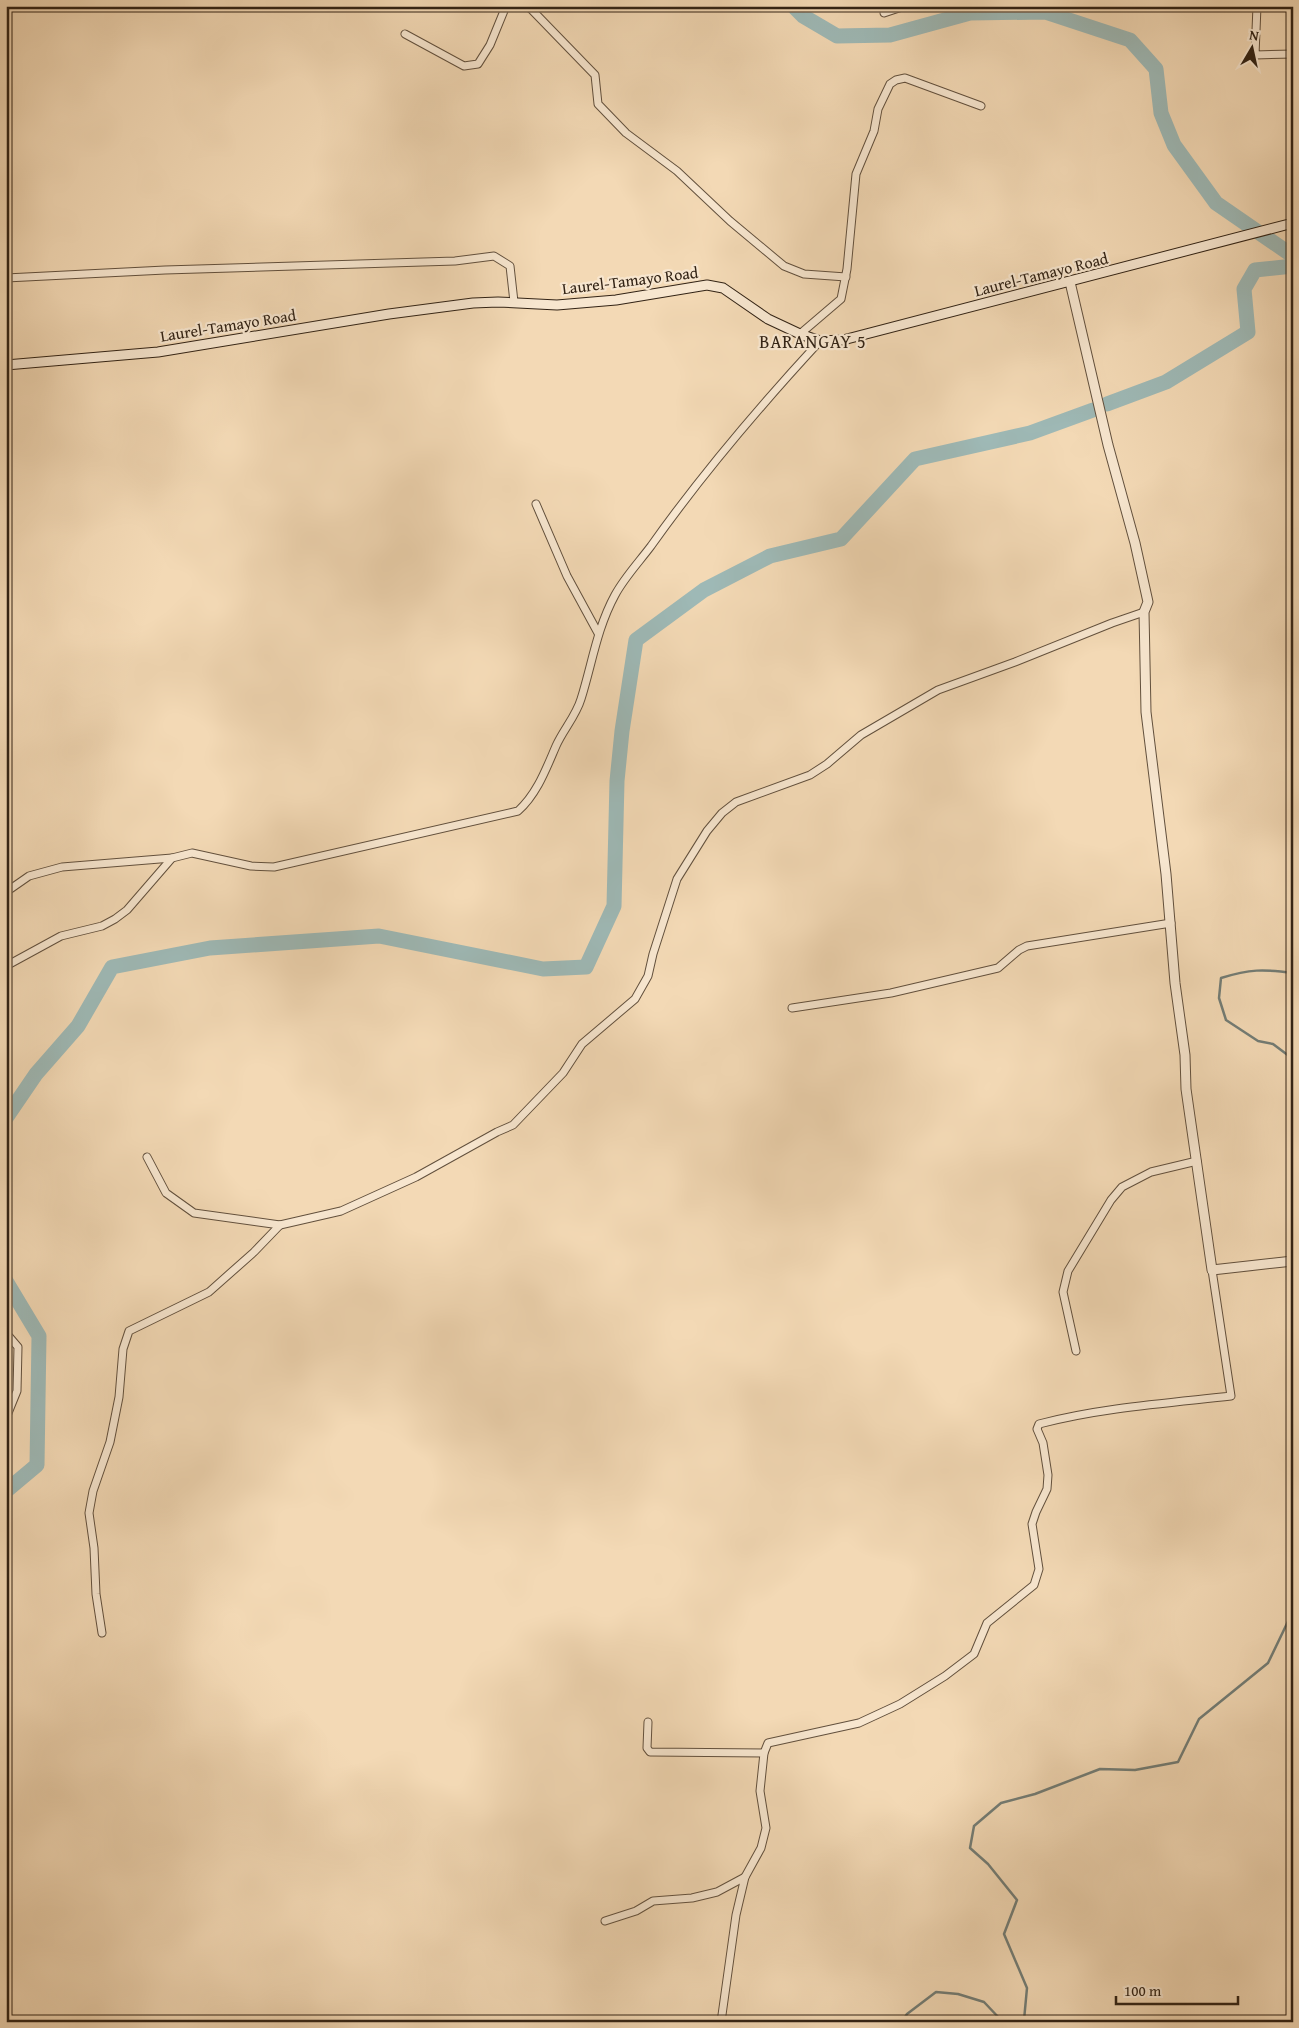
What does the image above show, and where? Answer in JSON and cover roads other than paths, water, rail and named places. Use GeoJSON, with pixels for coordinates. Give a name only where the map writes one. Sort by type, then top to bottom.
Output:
{"type":"FeatureCollection","features":[{"type":"Feature","properties":{"kind":"main road","name":"Laurel-Tamayo Road"},"geometry":{"type":"LineString","coordinates":[[6,365],[158,352],[388,314],[472,303],[557,304],[616,300],[707,284],[723,288],[768,319],[800,334],[820,342],[843,340],[1289,225]]}},
{"type":"Feature","properties":{"kind":"main road"},"geometry":{"type":"LineString","coordinates":[[1070,282],[1108,445],[1135,543],[1148,602],[1144,612],[1146,712],[1171,923],[1175,983],[1184,1046],[1186,1089],[1212,1270],[1293,1261]]}},
{"type":"Feature","properties":{"kind":"street"},"geometry":{"type":"LineString","coordinates":[[405,34],[464,66],[478,64],[490,45],[506,6]]}},
{"type":"Feature","properties":{"kind":"street"},"geometry":{"type":"LineString","coordinates":[[525,6],[531,9],[595,75],[598,104],[626,133],[677,171],[784,266],[804,274],[846,276]]}},
{"type":"Feature","properties":{"kind":"street"},"geometry":{"type":"LineString","coordinates":[[884,13],[905,6]]}},
{"type":"Feature","properties":{"kind":"street"},"geometry":{"type":"LineString","coordinates":[[1257,6],[1255,55],[1293,54]]}},
{"type":"Feature","properties":{"kind":"street"},"geometry":{"type":"LineString","coordinates":[[800,334],[841,299],[846,276],[856,174],[874,131],[878,109],[890,84],[905,78],[982,106]]}},
{"type":"Feature","properties":{"kind":"street"},"geometry":{"type":"LineString","coordinates":[[6,278],[165,270],[455,261],[494,256],[510,266],[514,302]]}},
{"type":"Feature","properties":{"kind":"street"},"geometry":{"type":"LineString","coordinates":[[6,892],[29,876],[62,867],[172,858],[192,853],[251,866],[274,866],[518,811],[538,787],[561,734],[580,701],[598,633],[615,594],[667,523],[781,383],[820,342]]}},
{"type":"Feature","properties":{"kind":"street"},"geometry":{"type":"LineString","coordinates":[[536,504],[567,576],[598,633]]}},
{"type":"Feature","properties":{"kind":"street"},"geometry":{"type":"LineString","coordinates":[[148,1157],[166,1193],[194,1213],[280,1225],[342,1211],[416,1177],[513,1125],[563,1073],[582,1044],[635,998],[648,976],[653,954],[678,879],[707,831],[722,813],[736,802],[810,775],[827,764],[861,735],[938,690],[1144,612]]}},
{"type":"Feature","properties":{"kind":"street"},"geometry":{"type":"LineString","coordinates":[[6,966],[61,936],[102,926],[115,919],[127,910],[172,858]]}},
{"type":"Feature","properties":{"kind":"street"},"geometry":{"type":"LineString","coordinates":[[792,1008],[891,993],[998,968],[1027,946],[1171,923]]}},
{"type":"Feature","properties":{"kind":"street"},"geometry":{"type":"LineString","coordinates":[[1076,1351],[1063,1292],[1068,1271],[1111,1200],[1122,1187],[1151,1172],[1197,1161]]}},
{"type":"Feature","properties":{"kind":"street"},"geometry":{"type":"LineString","coordinates":[[102,1633],[96,1594],[94,1548],[89,1513],[92,1491],[110,1442],[119,1397],[123,1349],[129,1331],[210,1292],[254,1252],[280,1225]]}},
{"type":"Feature","properties":{"kind":"street"},"geometry":{"type":"LineString","coordinates":[[721,2022],[736,1915],[745,1878],[761,1848],[766,1828],[760,1792],[764,1753],[768,1743],[859,1723],[900,1704],[938,1681],[974,1654],[987,1623],[1034,1584],[1039,1569],[1032,1524],[1047,1489],[1048,1475],[1043,1443],[1037,1429],[1039,1424],[1057,1419],[1231,1396],[1212,1270]]}},
{"type":"Feature","properties":{"kind":"street"},"geometry":{"type":"LineString","coordinates":[[6,1333],[18,1347],[17,1391],[6,1418]]}},
{"type":"Feature","properties":{"kind":"street"},"geometry":{"type":"LineString","coordinates":[[648,1722],[647,1748],[650,1752],[764,1753]]}},
{"type":"Feature","properties":{"kind":"street"},"geometry":{"type":"LineString","coordinates":[[605,1921],[653,1902],[692,1898],[717,1892],[745,1878]]}},
{"type":"Feature","properties":{"kind":"waterway"},"geometry":{"type":"LineString","coordinates":[[793,6],[803,16],[837,36],[890,35],[970,13],[1045,12],[1130,40],[1156,69],[1161,113],[1174,145],[1216,203],[1293,256]]}},
{"type":"Feature","properties":{"kind":"waterway"},"geometry":{"type":"LineString","coordinates":[[1107,404],[1166,382],[1248,332],[1244,289],[1255,270],[1293,266]]}},
{"type":"Feature","properties":{"kind":"waterway"},"geometry":{"type":"LineString","coordinates":[[6,1118],[36,1074],[78,1026],[112,967],[210,948],[379,936],[543,969],[586,967],[614,906],[617,781],[622,731],[636,640],[704,590],[770,556],[841,539],[915,459],[1030,433],[1093,410]]}},
{"type":"Feature","properties":{"kind":"waterway"},"geometry":{"type":"LineString","coordinates":[[1293,973],[1257,971],[1221,978],[1219,998],[1226,1020],[1258,1041],[1273,1044],[1293,1059]]}},
{"type":"Feature","properties":{"kind":"waterway"},"geometry":{"type":"LineString","coordinates":[[6,1281],[39,1336],[37,1465],[6,1491]]}},
{"type":"Feature","properties":{"kind":"waterway"},"geometry":{"type":"LineString","coordinates":[[902,2022],[907,2014],[936,1992],[958,1994],[984,2002],[1001,2020],[1024,2020],[1027,1988],[1004,1934],[1017,1900],[988,1864],[970,1848],[974,1826],[1001,1803],[1035,1794],[1100,1769],[1135,1770],[1178,1762],[1199,1719],[1268,1663],[1293,1611]]}},
{"type":"Feature","properties":{"kind":"district","name":"BARANGAY 5"},"geometry":{"type":"Point","coordinates":[813,341]}}]}
